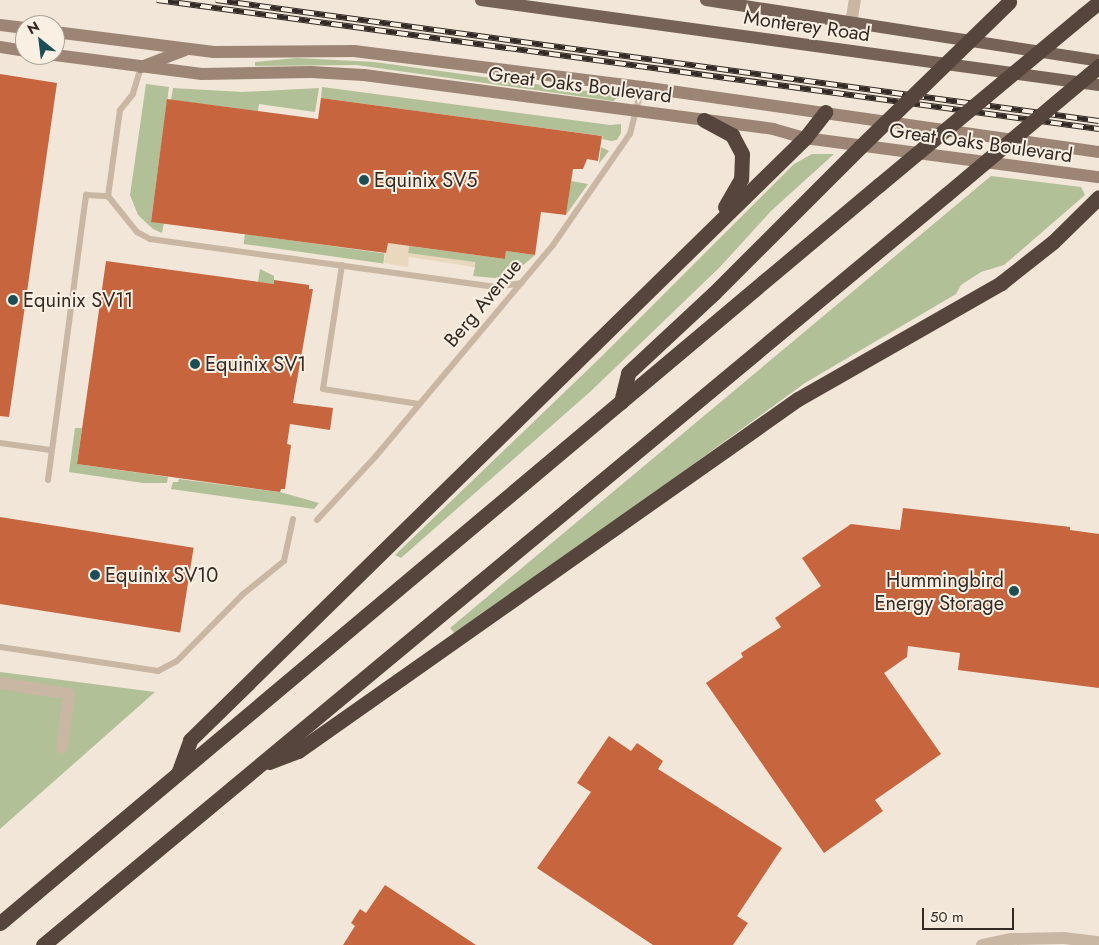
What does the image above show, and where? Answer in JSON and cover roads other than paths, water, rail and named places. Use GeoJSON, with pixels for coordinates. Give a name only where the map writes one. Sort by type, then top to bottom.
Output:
{"type":"FeatureCollection","features":[{"type":"Feature","properties":{"kind":"highway"},"geometry":{"type":"LineString","coordinates":[[621,402],[628,373],[714,293],[824,182],[1010,1]]}},
{"type":"Feature","properties":{"kind":"highway"},"geometry":{"type":"LineString","coordinates":[[0,923],[1099,2]]}},
{"type":"Feature","properties":{"kind":"highway"},"geometry":{"type":"LineString","coordinates":[[43,945],[1099,66]]}},
{"type":"Feature","properties":{"kind":"highway"},"geometry":{"type":"LineString","coordinates":[[178,773],[190,740],[805,138],[825,112]]}},
{"type":"Feature","properties":{"kind":"highway"},"geometry":{"type":"LineString","coordinates":[[704,120],[732,136],[739,144],[744,164],[734,195],[707,233]]}},
{"type":"Feature","properties":{"kind":"highway"},"geometry":{"type":"LineString","coordinates":[[256,767],[298,751],[798,399],[1001,283],[1053,242],[1099,197]]}},
{"type":"Feature","properties":{"kind":"main road","name":"Monterey Road"},"geometry":{"type":"LineString","coordinates":[[481,0],[1099,85]]}},
{"type":"Feature","properties":{"kind":"main road","name":"Monterey Road"},"geometry":{"type":"LineString","coordinates":[[706,0],[1099,61]]}},
{"type":"Feature","properties":{"kind":"main road"},"geometry":{"type":"LineString","coordinates":[[0,24],[15,26]]}},
{"type":"Feature","properties":{"kind":"main road","name":"Great Oaks Boulevard"},"geometry":{"type":"LineString","coordinates":[[65,33],[186,50],[354,51],[642,87],[1099,152]]}},
{"type":"Feature","properties":{"kind":"main road"},"geometry":{"type":"LineString","coordinates":[[0,47],[15,49]]}},
{"type":"Feature","properties":{"kind":"main road"},"geometry":{"type":"LineString","coordinates":[[141,67],[186,50]]}},
{"type":"Feature","properties":{"kind":"main road","name":"Great Oaks Boulevard"},"geometry":{"type":"LineString","coordinates":[[65,56],[141,67],[230,76],[338,73],[773,129],[805,138],[1099,177]]}},
{"type":"Feature","properties":{"kind":"street"},"geometry":{"type":"LineString","coordinates":[[851,24],[854,0]]}},
{"type":"Feature","properties":{"kind":"street"},"geometry":{"type":"LineString","coordinates":[[0,683],[69,694],[62,748]]}},
{"type":"Feature","properties":{"kind":"street"},"geometry":{"type":"LineString","coordinates":[[989,944],[1064,938],[1099,942]]}},
{"type":"Feature","properties":{"kind":"lane"},"geometry":{"type":"LineString","coordinates":[[108,196],[120,110],[133,94],[141,67]]}},
{"type":"Feature","properties":{"kind":"lane","name":"Berg Avenue"},"geometry":{"type":"LineString","coordinates":[[316,520],[419,404],[522,283],[601,178],[630,134],[638,112],[642,87]]}},
{"type":"Feature","properties":{"kind":"lane"},"geometry":{"type":"LineString","coordinates":[[48,480],[86,194],[108,196],[137,232],[150,239],[496,287],[522,283]]}},
{"type":"Feature","properties":{"kind":"lane"},"geometry":{"type":"LineString","coordinates":[[342,265],[323,389],[419,404]]}},
{"type":"Feature","properties":{"kind":"lane"},"geometry":{"type":"LineString","coordinates":[[0,443],[51,450]]}},
{"type":"Feature","properties":{"kind":"lane"},"geometry":{"type":"LineString","coordinates":[[0,647],[158,672],[176,661],[242,595],[284,562],[293,519]]}},
{"type":"Feature","properties":{"kind":"railway"},"geometry":{"type":"LineString","coordinates":[[157,0],[1099,129]]}},
{"type":"Feature","properties":{"kind":"railway"},"geometry":{"type":"LineString","coordinates":[[216,0],[1099,121]]}},
{"type":"Feature","properties":{"kind":"place","name":"Equinix SV5"},"geometry":{"type":"Point","coordinates":[364,180]}},
{"type":"Feature","properties":{"kind":"place","name":"Equinix SV11"},"geometry":{"type":"Point","coordinates":[13,300]}},
{"type":"Feature","properties":{"kind":"place","name":"Equinix SV1"},"geometry":{"type":"Point","coordinates":[195,364]}},
{"type":"Feature","properties":{"kind":"place","name":"Equinix SV10"},"geometry":{"type":"Point","coordinates":[95,575]}},
{"type":"Feature","properties":{"kind":"place","name":"Hummingbird Energy Storage"},"geometry":{"type":"Point","coordinates":[1014,591]}}]}
